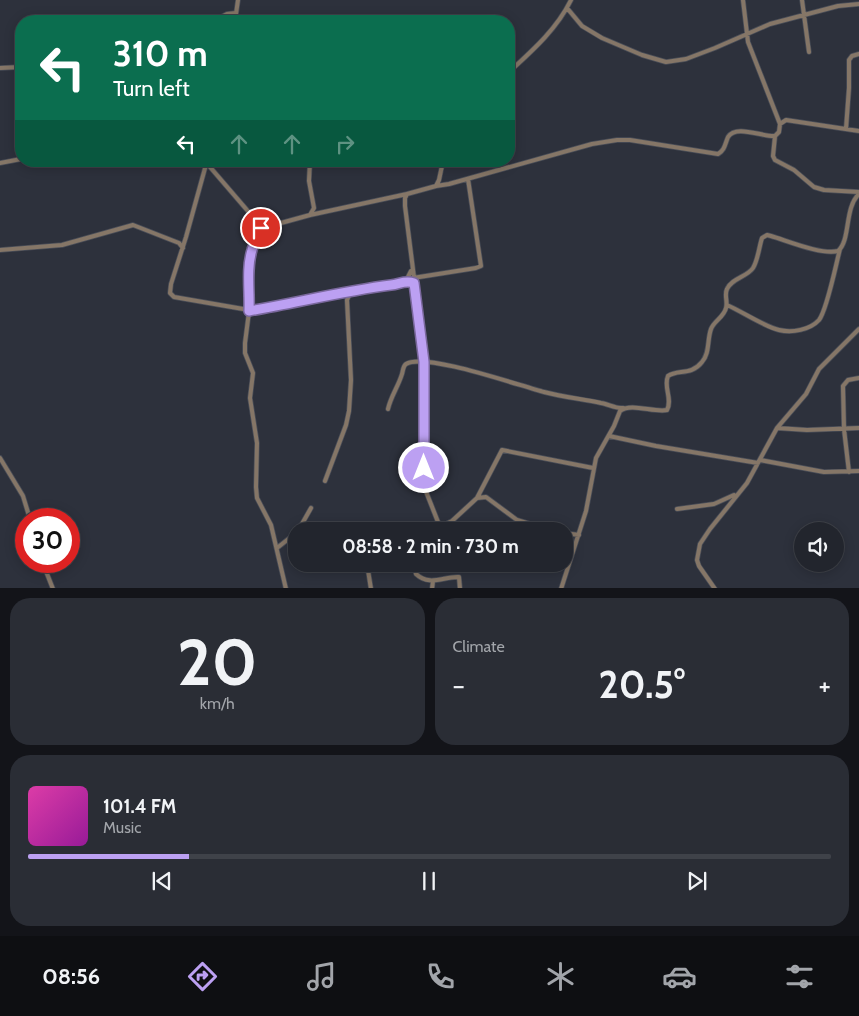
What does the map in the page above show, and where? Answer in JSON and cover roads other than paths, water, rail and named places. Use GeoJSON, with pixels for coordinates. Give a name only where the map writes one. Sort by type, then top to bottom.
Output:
{"type":"FeatureCollection","features":[{"type":"Feature","properties":{"kind":"street"},"geometry":{"type":"LineString","coordinates":[[236,15],[238,0]]}},
{"type":"Feature","properties":{"kind":"street"},"geometry":{"type":"LineString","coordinates":[[515,67],[551,30],[568,8],[571,0]]}},
{"type":"Feature","properties":{"kind":"street"},"geometry":{"type":"LineString","coordinates":[[743,0],[746,35],[756,66],[780,124],[778,135],[775,136],[773,156],[775,160],[794,170],[814,187],[824,190],[859,193]]}},
{"type":"Feature","properties":{"kind":"street"},"geometry":{"type":"LineString","coordinates":[[802,0],[809,52]]}},
{"type":"Feature","properties":{"kind":"street"},"geometry":{"type":"LineString","coordinates":[[568,8],[577,21],[594,34],[642,55],[666,62],[686,59],[770,24],[838,6],[859,4]]}},
{"type":"Feature","properties":{"kind":"street"},"geometry":{"type":"LineString","coordinates":[[225,15],[236,12]]}},
{"type":"Feature","properties":{"kind":"street"},"geometry":{"type":"LineString","coordinates":[[846,128],[849,60],[852,56],[859,54]]}},
{"type":"Feature","properties":{"kind":"street"},"geometry":{"type":"LineString","coordinates":[[0,68],[15,67]]}},
{"type":"Feature","properties":{"kind":"street"},"geometry":{"type":"LineString","coordinates":[[780,124],[783,121],[790,120],[859,131]]}},
{"type":"Feature","properties":{"kind":"street"},"geometry":{"type":"LineString","coordinates":[[515,166],[592,144],[617,140],[630,140],[718,154],[723,150],[729,136],[733,132],[740,131],[775,136]]}},
{"type":"Feature","properties":{"kind":"street"},"geometry":{"type":"LineString","coordinates":[[0,164],[15,160]]}},
{"type":"Feature","properties":{"kind":"street"},"geometry":{"type":"LineString","coordinates":[[206,167],[171,284],[171,296],[249,311],[414,281],[482,266],[468,179]]}},
{"type":"Feature","properties":{"kind":"street"},"geometry":{"type":"LineString","coordinates":[[210,167],[258,222],[270,226]]}},
{"type":"Feature","properties":{"kind":"street"},"geometry":{"type":"LineString","coordinates":[[310,167],[309,181],[314,208],[310,215]]}},
{"type":"Feature","properties":{"kind":"street"},"geometry":{"type":"LineString","coordinates":[[436,186],[442,167]]}},
{"type":"Feature","properties":{"kind":"street"},"geometry":{"type":"LineString","coordinates":[[286,588],[271,525],[258,498],[256,487],[257,443],[250,398],[253,373],[245,353],[252,251],[257,238],[270,226],[310,215],[407,194],[511,167]]}},
{"type":"Feature","properties":{"kind":"street"},"geometry":{"type":"LineString","coordinates":[[727,305],[778,330],[789,331],[807,328],[814,324],[823,314],[840,249],[843,244],[852,202],[859,193]]}},
{"type":"Feature","properties":{"kind":"street"},"geometry":{"type":"LineString","coordinates":[[407,194],[404,206],[424,362],[425,484],[428,498],[438,522]]}},
{"type":"Feature","properties":{"kind":"street"},"geometry":{"type":"LineString","coordinates":[[258,222],[260,234]]}},
{"type":"Feature","properties":{"kind":"street"},"geometry":{"type":"LineString","coordinates":[[0,250],[62,245],[133,225],[179,243],[183,248]]}},
{"type":"Feature","properties":{"kind":"street"},"geometry":{"type":"LineString","coordinates":[[388,409],[405,364],[424,362],[453,366],[546,392],[618,408],[667,410],[670,404],[666,382],[668,376],[670,374],[690,371],[701,363],[708,349],[711,328],[722,316],[727,305],[726,289],[752,269],[760,242],[764,236],[771,236],[825,251],[833,252],[840,249]]}},
{"type":"Feature","properties":{"kind":"street"},"geometry":{"type":"LineString","coordinates":[[406,281],[412,268]]}},
{"type":"Feature","properties":{"kind":"street"},"geometry":{"type":"LineString","coordinates":[[325,481],[346,425],[349,411],[351,380],[348,297],[351,291]]}},
{"type":"Feature","properties":{"kind":"street"},"geometry":{"type":"LineString","coordinates":[[342,293],[348,297]]}},
{"type":"Feature","properties":{"kind":"street"},"geometry":{"type":"LineString","coordinates":[[715,588],[698,566],[696,556],[700,544],[738,492],[747,483],[777,428],[806,394],[819,369],[859,329]]}},
{"type":"Feature","properties":{"kind":"street"},"geometry":{"type":"LineString","coordinates":[[849,472],[844,429],[843,386],[848,380],[859,378]]}},
{"type":"Feature","properties":{"kind":"street"},"geometry":{"type":"LineString","coordinates":[[561,588],[572,549],[579,535],[586,511],[593,468],[600,449],[609,436],[620,411],[625,408]]}},
{"type":"Feature","properties":{"kind":"street"},"geometry":{"type":"LineString","coordinates":[[777,428],[859,428]]}},
{"type":"Feature","properties":{"kind":"street"},"geometry":{"type":"LineString","coordinates":[[609,436],[656,446],[824,472],[859,471]]}},
{"type":"Feature","properties":{"kind":"street"},"geometry":{"type":"LineString","coordinates":[[450,522],[477,498],[502,450],[593,468]]}},
{"type":"Feature","properties":{"kind":"street"},"geometry":{"type":"LineString","coordinates":[[0,458],[23,496],[27,508]]}},
{"type":"Feature","properties":{"kind":"street"},"geometry":{"type":"LineString","coordinates":[[678,509],[714,504],[738,492]]}},
{"type":"Feature","properties":{"kind":"street"},"geometry":{"type":"LineString","coordinates":[[477,498],[486,497],[512,517],[527,522]]}},
{"type":"Feature","properties":{"kind":"street"},"geometry":{"type":"LineString","coordinates":[[303,522],[312,508]]}},
{"type":"Feature","properties":{"kind":"street"},"geometry":{"type":"LineString","coordinates":[[573,534],[579,535]]}},
{"type":"Feature","properties":{"kind":"street"},"geometry":{"type":"LineString","coordinates":[[277,548],[288,539]]}},
{"type":"Feature","properties":{"kind":"street"},"geometry":{"type":"LineString","coordinates":[[368,572],[372,588]]}},
{"type":"Feature","properties":{"kind":"street"},"geometry":{"type":"LineString","coordinates":[[416,572],[420,577],[432,581],[441,581],[458,576],[460,578],[460,588]]}},
{"type":"Feature","properties":{"kind":"street"},"geometry":{"type":"LineString","coordinates":[[47,573],[53,588]]}},
{"type":"Feature","properties":{"kind":"street"},"geometry":{"type":"LineString","coordinates":[[432,581],[432,588]]}}]}
